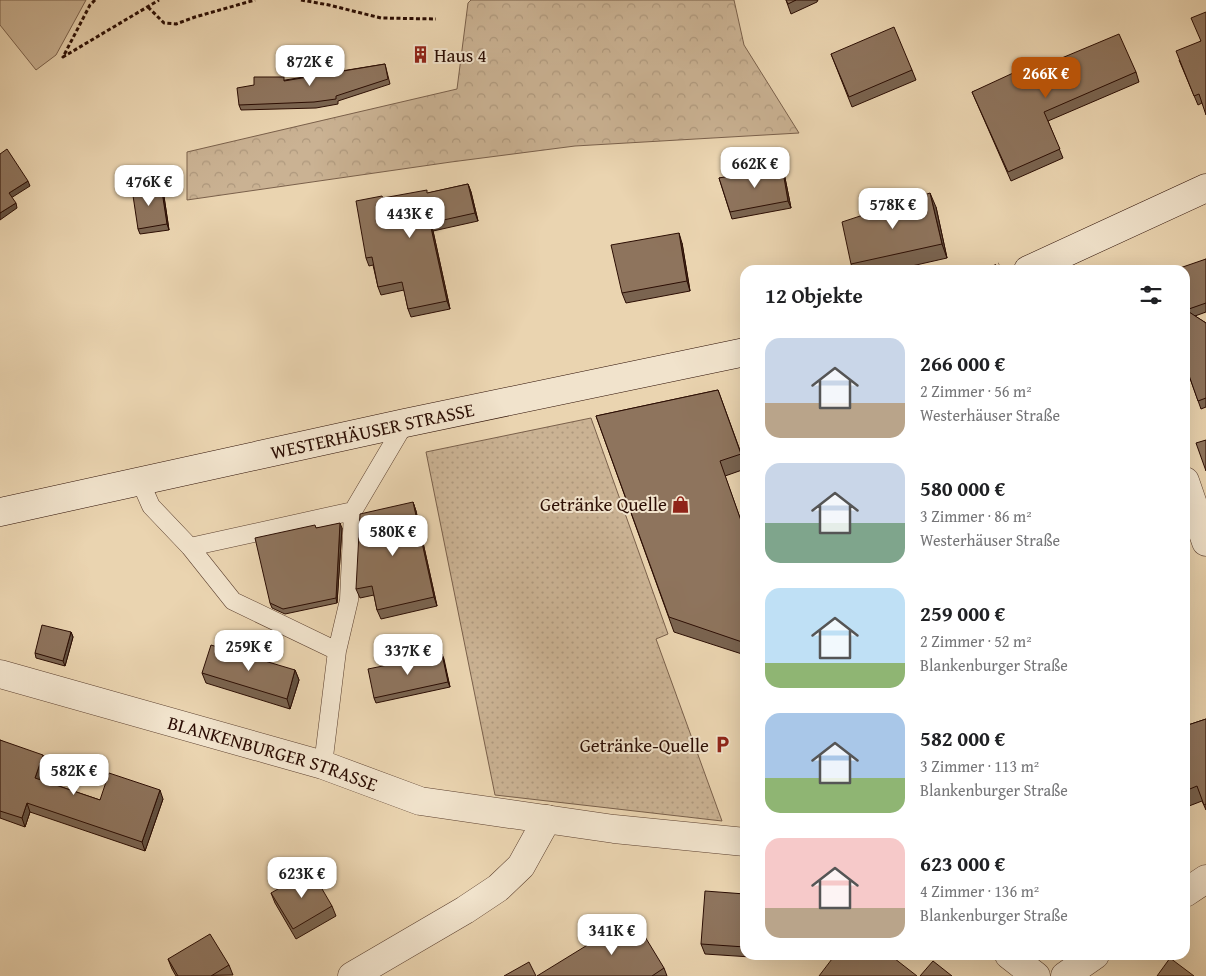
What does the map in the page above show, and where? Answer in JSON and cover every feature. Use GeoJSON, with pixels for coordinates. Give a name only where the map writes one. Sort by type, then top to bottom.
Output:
{"type":"FeatureCollection","features":[{"type":"Feature","properties":{"kind":"street"},"geometry":{"type":"LineString","coordinates":[[1039,265],[1206,188]]}},
{"type":"Feature","properties":{"kind":"street","name":"WESTERHÄUSER STRASSE"},"geometry":{"type":"LineString","coordinates":[[0,512],[405,423],[740,353]]}},
{"type":"Feature","properties":{"kind":"street"},"geometry":{"type":"LineString","coordinates":[[1190,496],[1206,542]]}},
{"type":"Feature","properties":{"kind":"street","name":"BLANKENBURGER STRASSE"},"geometry":{"type":"LineString","coordinates":[[0,674],[323,765],[420,800],[614,829],[740,842]]}},
{"type":"Feature","properties":{"kind":"street"},"geometry":{"type":"LineString","coordinates":[[352,976],[466,910],[498,888],[521,866],[548,819]]}},
{"type":"Feature","properties":{"kind":"street"},"geometry":{"type":"LineString","coordinates":[[1190,889],[1206,878]]}},
{"type":"Feature","properties":{"kind":"street"},"geometry":{"type":"LineString","coordinates":[[1015,960],[1036,976]]}},
{"type":"Feature","properties":{"kind":"street"},"geometry":{"type":"LineString","coordinates":[[1065,976],[1088,960]]}},
{"type":"Feature","properties":{"kind":"lane"},"geometry":{"type":"LineString","coordinates":[[323,765],[337,651],[349,600],[353,511],[388,448],[405,423]]}},
{"type":"Feature","properties":{"kind":"lane"},"geometry":{"type":"LineString","coordinates":[[140,481],[151,506],[190,547],[233,601],[337,651]]}},
{"type":"Feature","properties":{"kind":"lane"},"geometry":{"type":"LineString","coordinates":[[190,547],[353,511]]}},
{"type":"Feature","properties":{"kind":"path"},"geometry":{"type":"LineString","coordinates":[[95,0],[90,5],[63,57],[159,0]]}},
{"type":"Feature","properties":{"kind":"path"},"geometry":{"type":"LineString","coordinates":[[148,7],[164,23],[176,24],[255,0]]}},
{"type":"Feature","properties":{"kind":"path"},"geometry":{"type":"LineString","coordinates":[[300,0],[380,18],[436,19]]}},
{"type":"Feature","properties":{"kind":"green space"},"geometry":{"type":"Polygon","coordinates":[[[0,0],[86,0],[56,55],[36,70],[0,25],[0,0]]]}},
{"type":"Feature","properties":{"kind":"green space"},"geometry":{"type":"Polygon","coordinates":[[[471,0],[734,0],[744,45],[799,133],[575,146],[187,200],[187,152],[457,89],[468,3],[471,0]]]}},
{"type":"Feature","properties":{"kind":"green space"},"geometry":{"type":"Polygon","coordinates":[[[591,418],[668,634],[656,639],[722,821],[495,795],[426,452],[591,418]]]}},
{"type":"Feature","properties":{"kind":"building"},"geometry":{"type":"Polygon","coordinates":[[[786,0],[796,0],[788,4],[786,0]]]}},
{"type":"Feature","properties":{"kind":"building"},"geometry":{"type":"Polygon","coordinates":[[[1206,12],[1206,115],[1199,94],[1194,96],[1176,51],[1201,41],[1191,18],[1206,12]]]}},
{"type":"Feature","properties":{"kind":"building"},"geometry":{"type":"Polygon","coordinates":[[[894,27],[912,70],[849,97],[831,54],[894,27]]]}},
{"type":"Feature","properties":{"kind":"building"},"geometry":{"type":"Polygon","coordinates":[[[1119,34],[1136,72],[1044,112],[1060,149],[1008,172],[972,92],[1024,68],[1026,73],[1119,34]]]}},
{"type":"Feature","properties":{"kind":"building"},"geometry":{"type":"Polygon","coordinates":[[[385,64],[388,79],[336,96],[336,99],[314,102],[239,105],[237,88],[254,85],[254,77],[284,77],[284,81],[385,64]]]}},
{"type":"Feature","properties":{"kind":"building"},"geometry":{"type":"Polygon","coordinates":[[[7,149],[28,181],[9,193],[16,203],[0,213],[0,154],[7,149]]]}},
{"type":"Feature","properties":{"kind":"building"},"geometry":{"type":"Polygon","coordinates":[[[782,166],[788,201],[730,212],[719,178],[782,166]]]}},
{"type":"Feature","properties":{"kind":"building"},"geometry":{"type":"Polygon","coordinates":[[[468,184],[475,213],[430,223],[447,301],[408,309],[402,282],[378,287],[372,257],[366,258],[356,201],[427,190],[427,193],[468,184]]]}},
{"type":"Feature","properties":{"kind":"building"},"geometry":{"type":"Polygon","coordinates":[[[161,185],[167,224],[138,229],[132,189],[161,185]]]}},
{"type":"Feature","properties":{"kind":"building"},"geometry":{"type":"Polygon","coordinates":[[[930,193],[942,244],[851,264],[842,222],[930,193]]]}},
{"type":"Feature","properties":{"kind":"building"},"geometry":{"type":"Polygon","coordinates":[[[679,233],[687,281],[622,293],[611,245],[679,233]]]}},
{"type":"Feature","properties":{"kind":"building"},"geometry":{"type":"Polygon","coordinates":[[[1206,259],[1206,303],[1190,309],[1190,265],[1206,259]]]}},
{"type":"Feature","properties":{"kind":"building"},"geometry":{"type":"Polygon","coordinates":[[[1190,313],[1206,323],[1206,398],[1198,401],[1190,378],[1190,313]]]}},
{"type":"Feature","properties":{"kind":"building","name":"Getränke Quelle"},"geometry":{"type":"Polygon","coordinates":[[[718,390],[740,451],[740,454],[720,461],[740,518],[740,641],[669,617],[596,416],[718,390]]]}},
{"type":"Feature","properties":{"kind":"building"},"geometry":{"type":"Polygon","coordinates":[[[1206,440],[1206,471],[1196,443],[1206,440]]]}},
{"type":"Feature","properties":{"kind":"building"},"geometry":{"type":"Polygon","coordinates":[[[413,502],[434,597],[377,610],[372,586],[356,589],[360,514],[413,502]]]}},
{"type":"Feature","properties":{"kind":"building"},"geometry":{"type":"Polygon","coordinates":[[[340,523],[336,598],[283,609],[270,603],[255,538],[315,525],[316,528],[340,523]]]}},
{"type":"Feature","properties":{"kind":"building"},"geometry":{"type":"Polygon","coordinates":[[[42,625],[71,632],[63,661],[35,653],[42,625]]]}},
{"type":"Feature","properties":{"kind":"building"},"geometry":{"type":"Polygon","coordinates":[[[211,645],[295,670],[287,699],[202,673],[211,645]]]}},
{"type":"Feature","properties":{"kind":"building"},"geometry":{"type":"Polygon","coordinates":[[[442,654],[448,682],[374,698],[368,669],[442,654]]]}},
{"type":"Feature","properties":{"kind":"building"},"geometry":{"type":"Polygon","coordinates":[[[1206,719],[1206,804],[1204,805],[1197,786],[1190,789],[1190,724],[1206,719]]]}},
{"type":"Feature","properties":{"kind":"building"},"geometry":{"type":"Polygon","coordinates":[[[0,740],[43,755],[35,778],[100,800],[109,773],[160,790],[142,842],[27,803],[22,818],[0,811],[0,740]]]}},
{"type":"Feature","properties":{"kind":"building"},"geometry":{"type":"Polygon","coordinates":[[[311,870],[332,906],[293,929],[271,893],[311,870]]]}},
{"type":"Feature","properties":{"kind":"building"},"geometry":{"type":"Polygon","coordinates":[[[705,891],[740,894],[740,947],[701,944],[705,891]]]}},
{"type":"Feature","properties":{"kind":"building"},"geometry":{"type":"Polygon","coordinates":[[[633,917],[664,968],[652,976],[537,976],[633,917]]]}},
{"type":"Feature","properties":{"kind":"building"},"geometry":{"type":"Polygon","coordinates":[[[210,934],[229,965],[211,976],[178,976],[168,959],[210,934]]]}},
{"type":"Feature","properties":{"kind":"building"},"geometry":{"type":"Polygon","coordinates":[[[831,960],[896,960],[917,976],[819,976],[831,960]]]}},
{"type":"Feature","properties":{"kind":"building"},"geometry":{"type":"Polygon","coordinates":[[[1169,960],[1173,960],[1194,976],[1157,976],[1169,960]]]}},
{"type":"Feature","properties":{"kind":"building"},"geometry":{"type":"Polygon","coordinates":[[[933,961],[952,976],[920,976],[933,961]]]}},
{"type":"Feature","properties":{"kind":"building"},"geometry":{"type":"Polygon","coordinates":[[[529,962],[536,976],[504,976],[529,962]]]}},
{"type":"Feature","properties":{"kind":"place","name":"Haus 4"},"geometry":{"type":"Point","coordinates":[420,55]}},
{"type":"Feature","properties":{"kind":"place","name":"Getränke Quelle"},"geometry":{"type":"Point","coordinates":[681,504]}},
{"type":"Feature","properties":{"kind":"place","name":"Getränke-Quelle"},"geometry":{"type":"Point","coordinates":[723,745]}}]}
